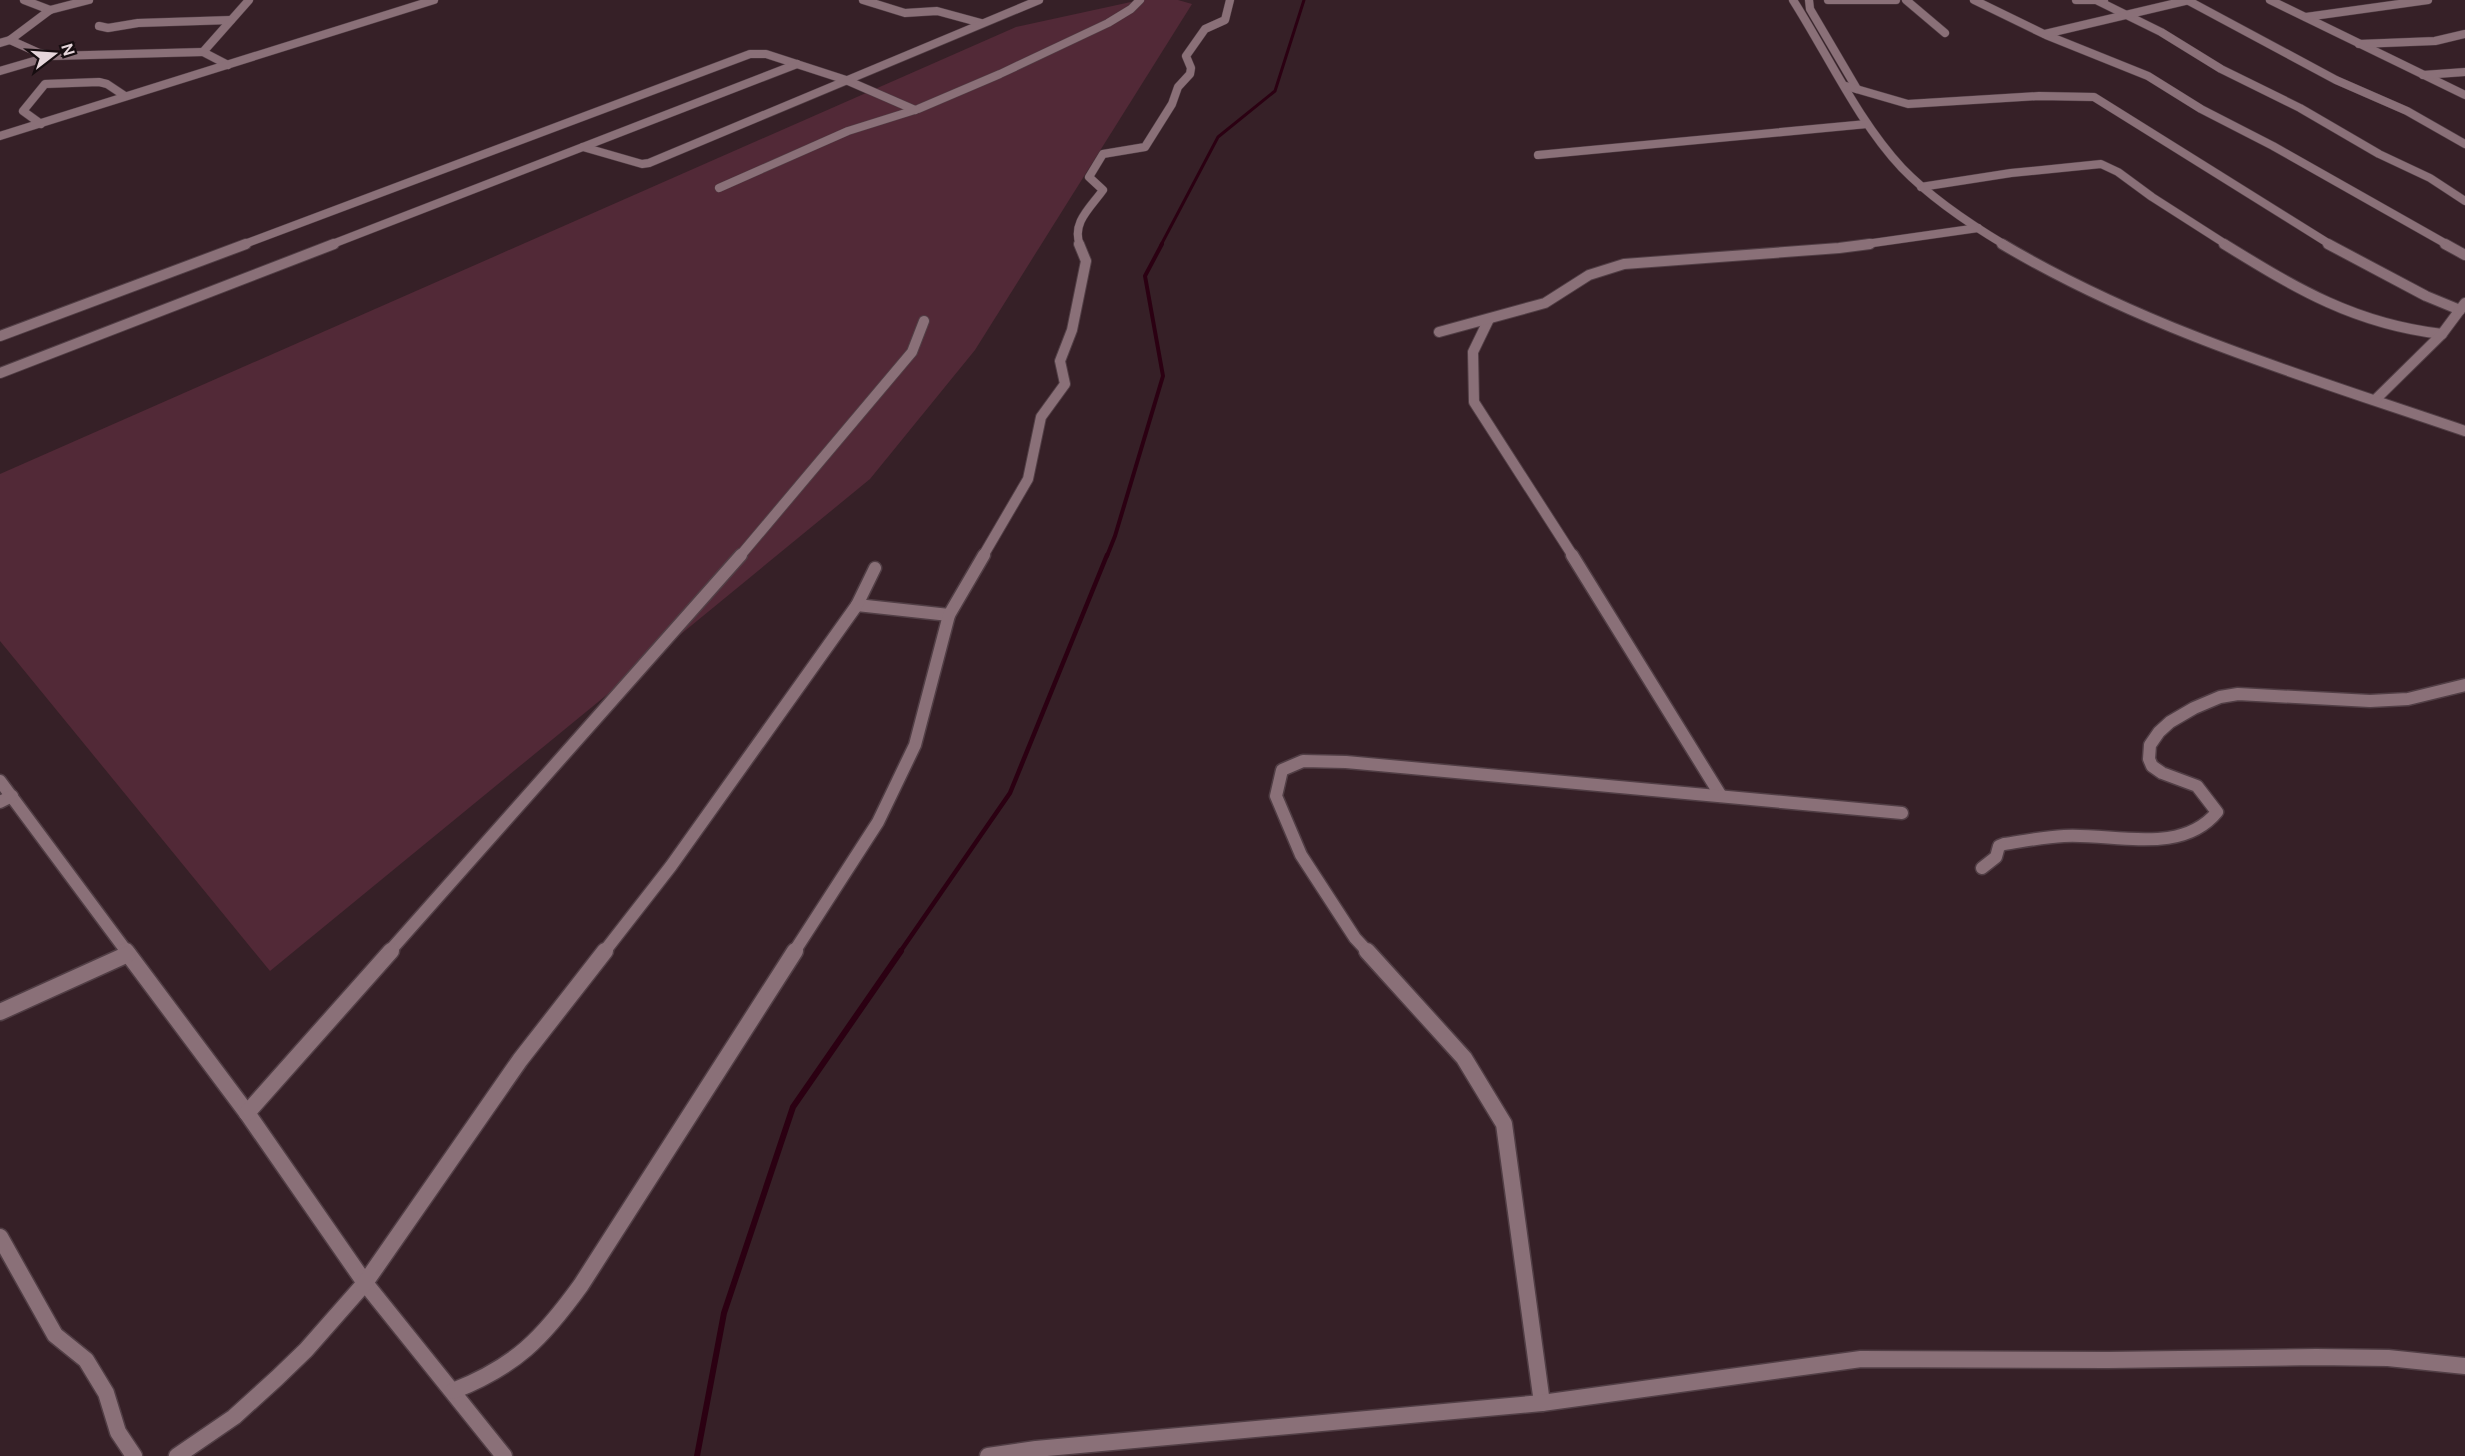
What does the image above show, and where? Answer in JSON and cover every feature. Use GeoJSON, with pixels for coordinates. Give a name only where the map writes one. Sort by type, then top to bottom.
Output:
{"type":"FeatureCollection","features":[{"type":"Feature","properties":{"kind":"street"},"geometry":{"type":"LineString","coordinates":[[24,0],[50,10]]}},
{"type":"Feature","properties":{"kind":"street"},"geometry":{"type":"LineString","coordinates":[[0,43],[10,40],[50,10],[90,0]]}},
{"type":"Feature","properties":{"kind":"street"},"geometry":{"type":"LineString","coordinates":[[203,52],[249,0]]}},
{"type":"Feature","properties":{"kind":"street"},"geometry":{"type":"LineString","coordinates":[[0,136],[434,0]]}},
{"type":"Feature","properties":{"kind":"street"},"geometry":{"type":"LineString","coordinates":[[863,0],[905,13],[937,11],[981,23]]}},
{"type":"Feature","properties":{"kind":"street"},"geometry":{"type":"LineString","coordinates":[[583,147],[642,164],[649,163],[1039,0]]}},
{"type":"Feature","properties":{"kind":"street"},"geometry":{"type":"LineString","coordinates":[[719,188],[850,131],[915,110],[1005,72],[1110,22],[1138,6],[1140,0]]}},
{"type":"Feature","properties":{"kind":"street"},"geometry":{"type":"LineString","coordinates":[[453,1391],[480,1381],[511,1364],[552,1326],[588,1275],[878,822],[915,745],[949,615],[1028,479],[1041,417],[1065,384],[1060,361],[1072,330],[1086,261],[1076,236],[1079,222],[1103,190],[1089,177],[1089,172],[1103,154],[1145,147],[1172,104],[1178,87],[1190,74],[1191,68],[1186,56],[1205,29],[1225,20],[1230,0]]}},
{"type":"Feature","properties":{"kind":"street"},"geometry":{"type":"LineString","coordinates":[[1793,0],[1867,124],[1901,167],[1921,187],[2023,258],[2106,301],[2233,352],[2465,431]]}},
{"type":"Feature","properties":{"kind":"street"},"geometry":{"type":"LineString","coordinates":[[1809,0],[1810,9],[1857,89]]}},
{"type":"Feature","properties":{"kind":"street"},"geometry":{"type":"LineString","coordinates":[[1828,0],[1896,0]]}},
{"type":"Feature","properties":{"kind":"street"},"geometry":{"type":"LineString","coordinates":[[1906,0],[1945,33]]}},
{"type":"Feature","properties":{"kind":"street"},"geometry":{"type":"LineString","coordinates":[[1974,0],[2045,34],[2148,76],[2201,109],[2273,146],[2465,255]]}},
{"type":"Feature","properties":{"kind":"street"},"geometry":{"type":"LineString","coordinates":[[2076,0],[2115,0]]}},
{"type":"Feature","properties":{"kind":"street"},"geometry":{"type":"LineString","coordinates":[[2045,34],[2188,0],[2336,80],[2407,111],[2465,144]]}},
{"type":"Feature","properties":{"kind":"street"},"geometry":{"type":"LineString","coordinates":[[2270,0],[2465,95]]}},
{"type":"Feature","properties":{"kind":"street"},"geometry":{"type":"LineString","coordinates":[[2306,17],[2428,0]]}},
{"type":"Feature","properties":{"kind":"street"},"geometry":{"type":"LineString","coordinates":[[2098,1],[2127,14],[2221,69],[2300,108],[2379,154],[2430,178],[2465,201]]}},
{"type":"Feature","properties":{"kind":"street"},"geometry":{"type":"LineString","coordinates":[[138,23],[231,20]]}},
{"type":"Feature","properties":{"kind":"street"},"geometry":{"type":"LineString","coordinates":[[2358,44],[2435,41],[2465,34]]}},
{"type":"Feature","properties":{"kind":"street"},"geometry":{"type":"LineString","coordinates":[[10,40],[39,53],[52,56],[203,52],[228,65]]}},
{"type":"Feature","properties":{"kind":"street"},"geometry":{"type":"LineString","coordinates":[[0,336],[750,54],[766,54],[846,80],[915,110]]}},
{"type":"Feature","properties":{"kind":"street"},"geometry":{"type":"LineString","coordinates":[[0,71],[52,56]]}},
{"type":"Feature","properties":{"kind":"street"},"geometry":{"type":"LineString","coordinates":[[0,373],[797,64]]}},
{"type":"Feature","properties":{"kind":"street"},"geometry":{"type":"LineString","coordinates":[[2422,75],[2465,72]]}},
{"type":"Feature","properties":{"kind":"street"},"geometry":{"type":"LineString","coordinates":[[41,124],[23,111],[45,84],[99,82],[107,84],[125,96]]}},
{"type":"Feature","properties":{"kind":"street"},"geometry":{"type":"LineString","coordinates":[[1846,86],[1914,104],[2039,96],[2094,97],[2314,236],[2397,282],[2462,307],[2442,334],[2375,400]]}},
{"type":"Feature","properties":{"kind":"street"},"geometry":{"type":"LineString","coordinates":[[1538,155],[1867,124]]}},
{"type":"Feature","properties":{"kind":"street"},"geometry":{"type":"LineString","coordinates":[[1921,187],[2050,168],[2105,165],[2206,232],[2322,299],[2350,313],[2392,328],[2423,334],[2442,334]]}},
{"type":"Feature","properties":{"kind":"street"},"geometry":{"type":"LineString","coordinates":[[1439,332],[1545,303],[1589,275],[1624,264],[1839,248],[1978,228]]}},
{"type":"Feature","properties":{"kind":"street"},"geometry":{"type":"LineString","coordinates":[[1489,319],[1473,352],[1474,402],[1520,471],[1721,796]]}},
{"type":"Feature","properties":{"kind":"street"},"geometry":{"type":"LineString","coordinates":[[247,1113],[749,545],[912,352],[924,321]]}},
{"type":"Feature","properties":{"kind":"street"},"geometry":{"type":"LineString","coordinates":[[177,1456],[234,1417],[277,1378],[306,1350],[365,1283],[520,1060],[671,866],[857,605],[875,568]]}},
{"type":"Feature","properties":{"kind":"street"},"geometry":{"type":"LineString","coordinates":[[857,605],[949,615]]}},
{"type":"Feature","properties":{"kind":"street"},"geometry":{"type":"LineString","coordinates":[[1983,868],[1996,857],[1999,846],[2004,844],[2063,836],[2160,839],[2200,830],[2212,821],[2217,812],[2212,803],[2192,783],[2158,771],[2150,763],[2147,754],[2150,745],[2163,727],[2185,713],[2219,698],[2238,694],[2370,701],[2408,699],[2465,685]]}},
{"type":"Feature","properties":{"kind":"street"},"geometry":{"type":"LineString","coordinates":[[1542,1403],[1504,1124],[1464,1058],[1355,938],[1301,855],[1276,796],[1282,770],[1303,761],[1346,762],[1902,813]]}},
{"type":"Feature","properties":{"kind":"street"},"geometry":{"type":"LineString","coordinates":[[0,780],[6,799],[128,954],[247,1113],[365,1283],[504,1456]]}},
{"type":"Feature","properties":{"kind":"street"},"geometry":{"type":"LineString","coordinates":[[0,1012],[128,954]]}},
{"type":"Feature","properties":{"kind":"street"},"geometry":{"type":"LineString","coordinates":[[0,1237],[55,1335],[86,1360],[106,1393],[118,1432],[134,1456]]}},
{"type":"Feature","properties":{"kind":"street"},"geometry":{"type":"LineString","coordinates":[[988,1456],[1036,1449],[1542,1403],[1861,1359],[2108,1360],[2316,1357],[2388,1358],[2465,1366]]}},
{"type":"Feature","properties":{"kind":"shaded area"},"geometry":{"type":"Polygon","coordinates":[[[1140,0],[1178,0],[1192,4],[975,350],[870,479],[270,971],[0,641],[0,474],[1016,27],[1140,0]]]}},
{"type":"Feature","properties":{"kind":"waterway"},"geometry":{"type":"LineString","coordinates":[[1161,245],[1218,137],[1275,91],[1304,0]]}},
{"type":"Feature","properties":{"kind":"waterway"},"geometry":{"type":"LineString","coordinates":[[1107,556],[1163,376],[1145,276],[1162,244]]}},
{"type":"Feature","properties":{"kind":"waterway"},"geometry":{"type":"LineString","coordinates":[[900,952],[1010,793],[1107,555]]}},
{"type":"Feature","properties":{"kind":"waterway"},"geometry":{"type":"LineString","coordinates":[[697,1456],[724,1313],[793,1107],[901,951]]}}]}
